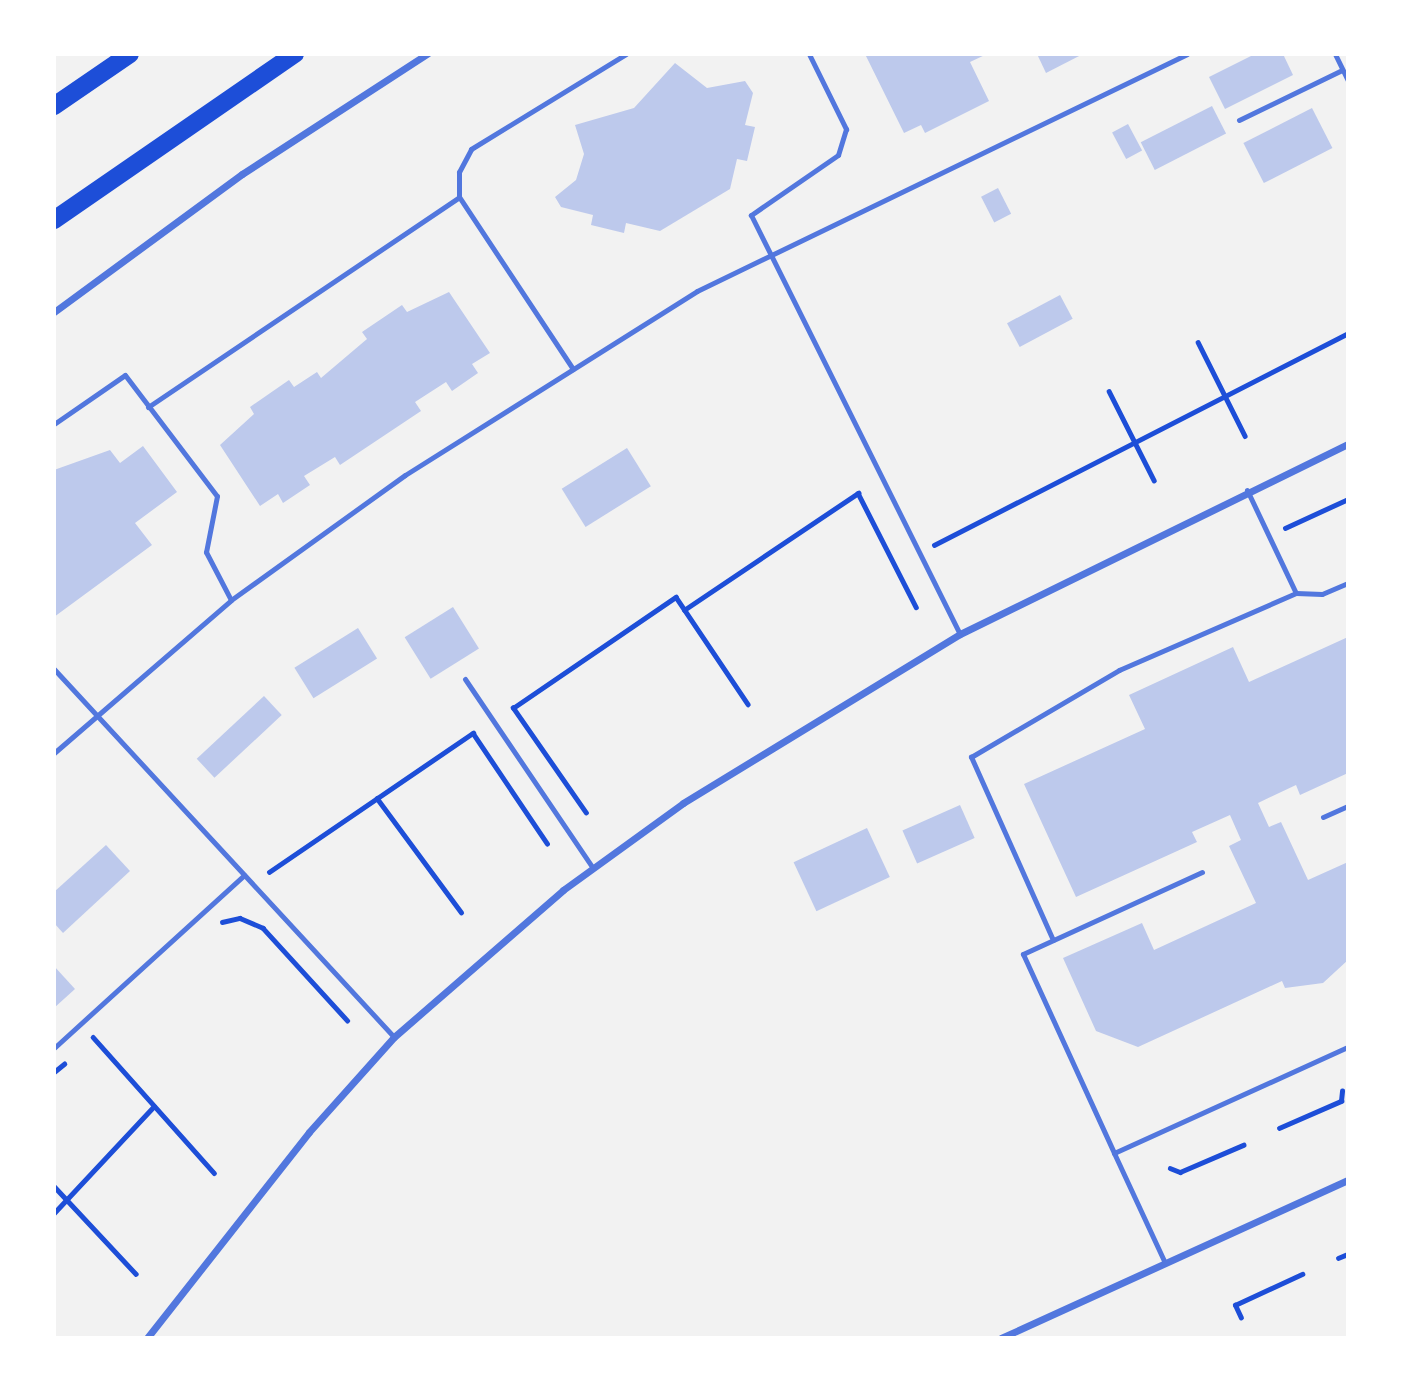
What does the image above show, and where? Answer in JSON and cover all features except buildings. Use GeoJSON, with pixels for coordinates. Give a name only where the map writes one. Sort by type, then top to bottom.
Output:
{"type":"FeatureCollection","features":[{"type":"Feature","properties":{"kind":"main road"},"geometry":{"type":"LineString","coordinates":[[54,106],[130,54]]}},
{"type":"Feature","properties":{"kind":"main road"},"geometry":{"type":"LineString","coordinates":[[54,220],[295,54]]}},
{"type":"Feature","properties":{"kind":"street"},"geometry":{"type":"LineString","coordinates":[[54,312],[242,174],[427,54]]}},
{"type":"Feature","properties":{"kind":"street"},"geometry":{"type":"LineString","coordinates":[[147,1338],[309,1132],[394,1037],[593,868],[726,776],[960,634],[1247,490],[1348,444]]}},
{"type":"Feature","properties":{"kind":"street"},"geometry":{"type":"LineString","coordinates":[[1001,1338],[1348,1180]]}},
{"type":"Feature","properties":{"kind":"lane"},"geometry":{"type":"LineString","coordinates":[[573,369],[459,197],[459,172],[471,149],[626,54]]}},
{"type":"Feature","properties":{"kind":"lane"},"geometry":{"type":"LineString","coordinates":[[809,54],[846,129],[838,155],[751,215],[921,551],[960,634]]}},
{"type":"Feature","properties":{"kind":"lane"},"geometry":{"type":"LineString","coordinates":[[54,753],[231,600],[405,475],[697,291],[1187,54]]}},
{"type":"Feature","properties":{"kind":"lane"},"geometry":{"type":"LineString","coordinates":[[1335,54],[1348,80]]}},
{"type":"Feature","properties":{"kind":"lane"},"geometry":{"type":"LineString","coordinates":[[1239,120],[1342,69]]}},
{"type":"Feature","properties":{"kind":"lane"},"geometry":{"type":"LineString","coordinates":[[148,407],[459,197]]}},
{"type":"Feature","properties":{"kind":"lane"},"geometry":{"type":"LineString","coordinates":[[54,424],[125,375],[217,496],[206,552],[231,600]]}},
{"type":"Feature","properties":{"kind":"lane"},"geometry":{"type":"LineString","coordinates":[[1247,490],[1296,593]]}},
{"type":"Feature","properties":{"kind":"lane"},"geometry":{"type":"LineString","coordinates":[[1053,940],[971,757],[1075,692],[1296,593],[1322,594],[1348,583]]}},
{"type":"Feature","properties":{"kind":"lane"},"geometry":{"type":"LineString","coordinates":[[54,669],[394,1037]]}},
{"type":"Feature","properties":{"kind":"lane"},"geometry":{"type":"LineString","coordinates":[[466,679],[593,868]]}},
{"type":"Feature","properties":{"kind":"lane"},"geometry":{"type":"LineString","coordinates":[[1323,817],[1348,806]]}},
{"type":"Feature","properties":{"kind":"lane"},"geometry":{"type":"LineString","coordinates":[[1165,1263],[1023,954],[1202,872]]}},
{"type":"Feature","properties":{"kind":"lane"},"geometry":{"type":"LineString","coordinates":[[54,1048],[244,875]]}},
{"type":"Feature","properties":{"kind":"lane"},"geometry":{"type":"LineString","coordinates":[[1114,1153],[1348,1047]]}},
{"type":"Feature","properties":{"kind":"path"},"geometry":{"type":"LineString","coordinates":[[921,551],[1348,333]]}},
{"type":"Feature","properties":{"kind":"path"},"geometry":{"type":"LineString","coordinates":[[1198,342],[1245,436]]}},
{"type":"Feature","properties":{"kind":"path"},"geometry":{"type":"LineString","coordinates":[[1108,391],[1154,480]]}},
{"type":"Feature","properties":{"kind":"path"},"geometry":{"type":"LineString","coordinates":[[684,610],[859,493],[916,607]]}},
{"type":"Feature","properties":{"kind":"path"},"geometry":{"type":"LineString","coordinates":[[1285,528],[1348,499]]}},
{"type":"Feature","properties":{"kind":"path"},"geometry":{"type":"LineString","coordinates":[[586,813],[513,708],[676,597],[748,704]]}},
{"type":"Feature","properties":{"kind":"path"},"geometry":{"type":"LineString","coordinates":[[277,880],[268,870],[473,733],[548,844]]}},
{"type":"Feature","properties":{"kind":"path"},"geometry":{"type":"LineString","coordinates":[[377,798],[461,912]]}},
{"type":"Feature","properties":{"kind":"path"},"geometry":{"type":"LineString","coordinates":[[218,925],[240,918],[263,928],[347,1020]]}},
{"type":"Feature","properties":{"kind":"path"},"geometry":{"type":"LineString","coordinates":[[83,1046],[103,1028]]}},
{"type":"Feature","properties":{"kind":"path"},"geometry":{"type":"LineString","coordinates":[[93,1037],[214,1173]]}},
{"type":"Feature","properties":{"kind":"path"},"geometry":{"type":"LineString","coordinates":[[54,1072],[74,1055]]}},
{"type":"Feature","properties":{"kind":"path"},"geometry":{"type":"LineString","coordinates":[[1279,1128],[1341,1101],[1342,1091]]}},
{"type":"Feature","properties":{"kind":"path"},"geometry":{"type":"LineString","coordinates":[[54,1213],[154,1105]]}},
{"type":"Feature","properties":{"kind":"path"},"geometry":{"type":"LineString","coordinates":[[1170,1168],[1180,1172],[1243,1145]]}},
{"type":"Feature","properties":{"kind":"path"},"geometry":{"type":"LineString","coordinates":[[54,1186],[135,1274]]}},
{"type":"Feature","properties":{"kind":"path"},"geometry":{"type":"LineString","coordinates":[[1338,1258],[1348,1254]]}},
{"type":"Feature","properties":{"kind":"path"},"geometry":{"type":"LineString","coordinates":[[1241,1318],[1235,1305],[1302,1274]]}}]}
